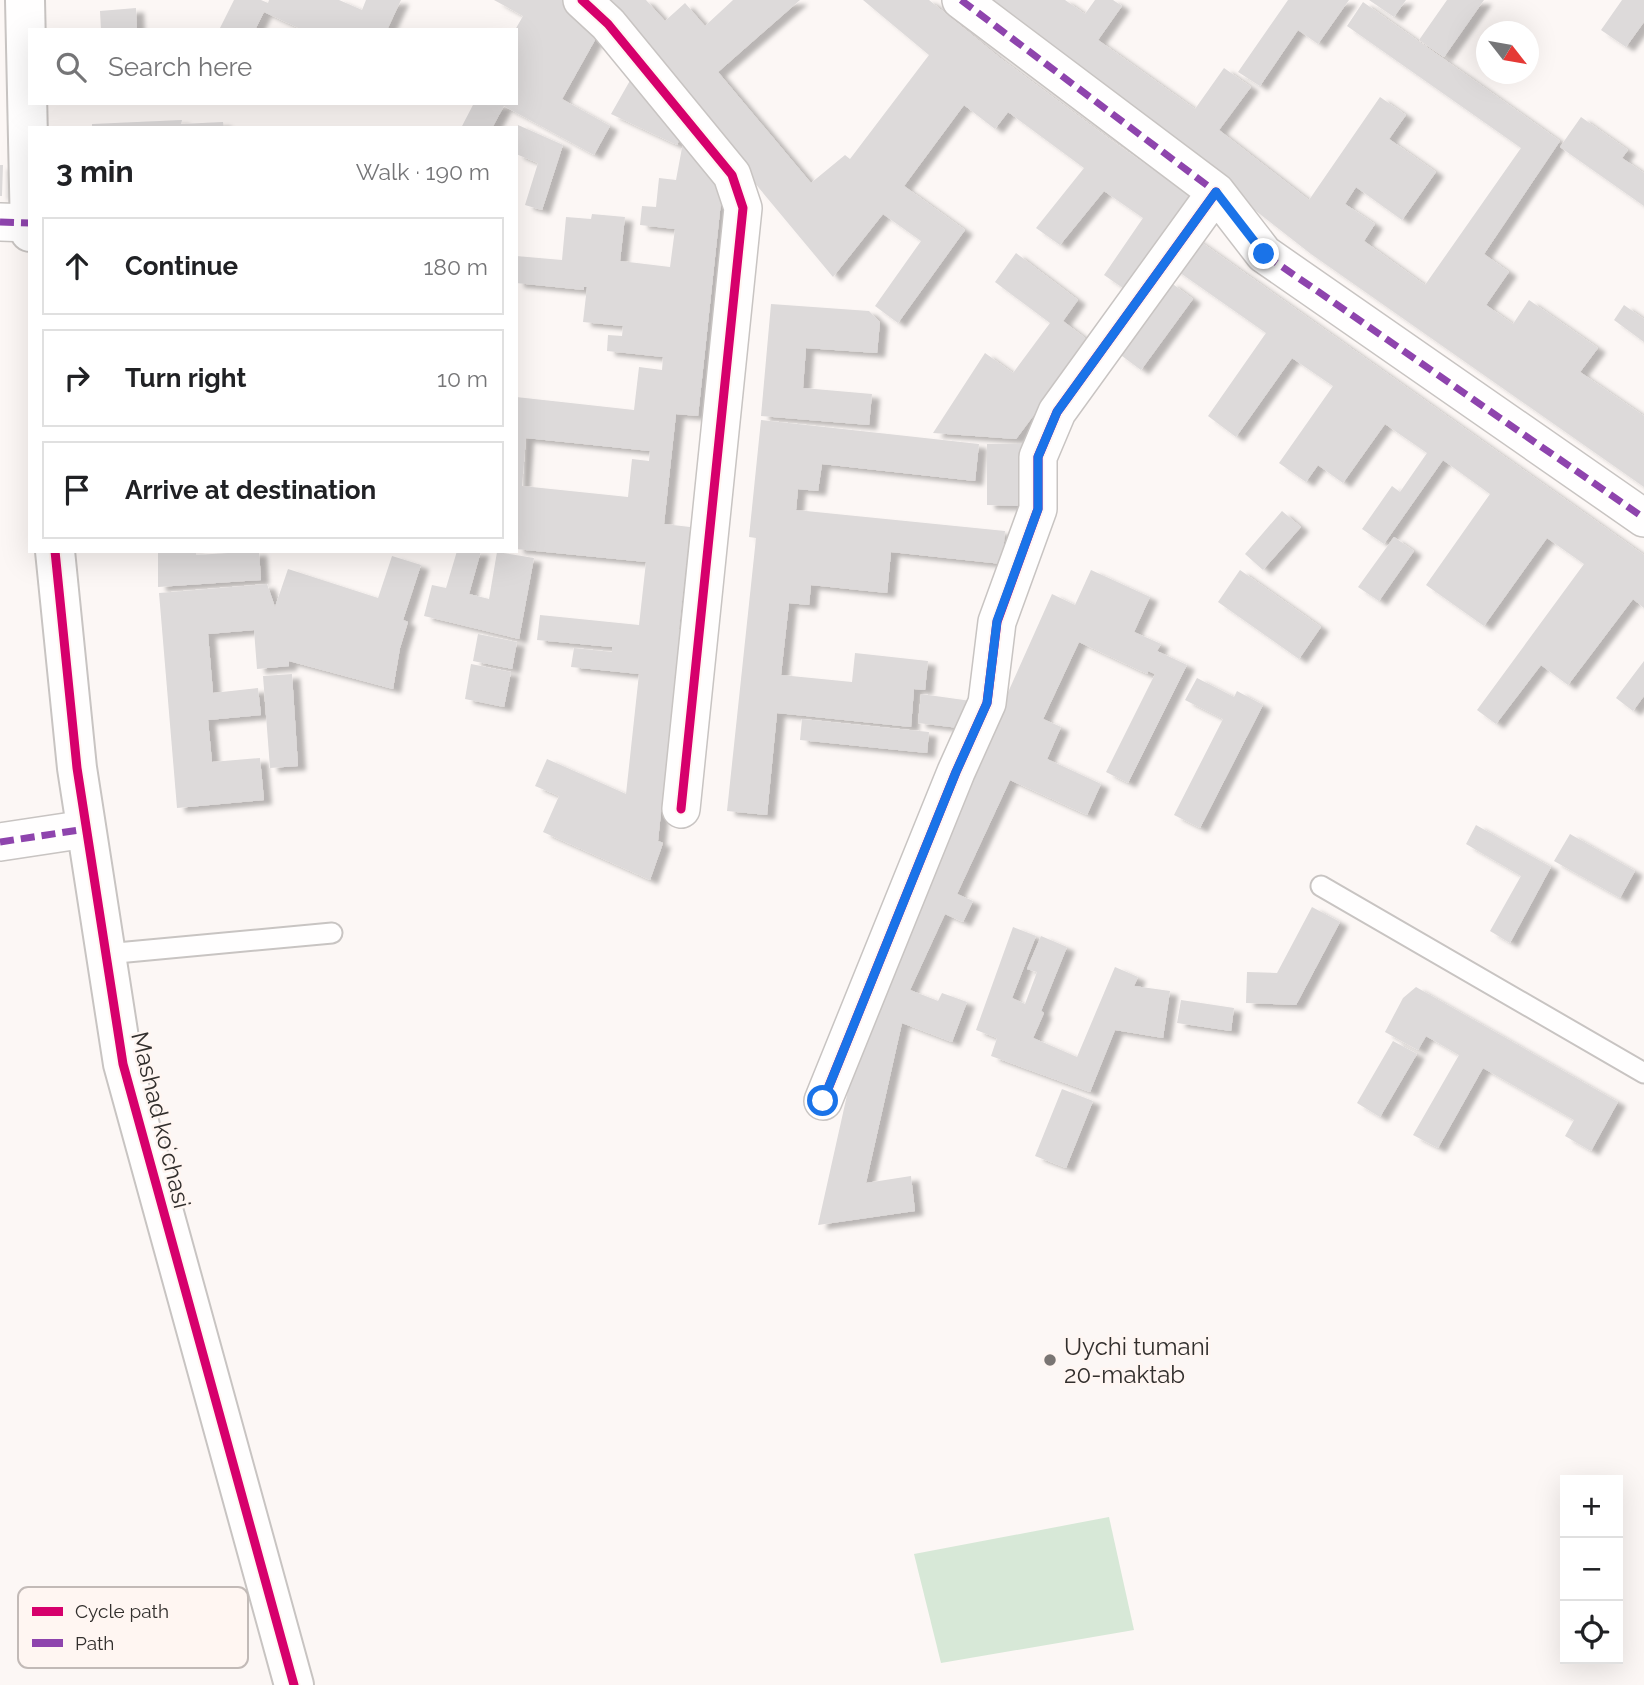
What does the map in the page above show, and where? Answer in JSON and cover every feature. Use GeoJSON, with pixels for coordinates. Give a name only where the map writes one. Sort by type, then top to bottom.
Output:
{"type":"FeatureCollection","features":[{"type":"Feature","properties":{"kind":"street"},"geometry":{"type":"LineString","coordinates":[[25,0],[28,134]]}},
{"type":"Feature","properties":{"kind":"street"},"geometry":{"type":"LineString","coordinates":[[582,0],[608,24],[732,175],[743,208],[681,809]]}},
{"type":"Feature","properties":{"kind":"street"},"geometry":{"type":"LineString","coordinates":[[961,0],[1216,192],[1264,254],[1644,518]]}},
{"type":"Feature","properties":{"kind":"street"},"geometry":{"type":"LineString","coordinates":[[823,1101],[956,772],[987,703],[997,621],[1038,509],[1038,457],[1057,412],[1216,192]]}},
{"type":"Feature","properties":{"kind":"street"},"geometry":{"type":"LineString","coordinates":[[0,222],[28,223]]}},
{"type":"Feature","properties":{"kind":"street","name":"Mashad koʻchasi"},"geometry":{"type":"LineString","coordinates":[[55,553],[77,768],[123,1064],[294,1685]]}},
{"type":"Feature","properties":{"kind":"street"},"geometry":{"type":"LineString","coordinates":[[0,842],[86,830]]}},
{"type":"Feature","properties":{"kind":"lane"},"geometry":{"type":"LineString","coordinates":[[1321,886],[1644,1073]]}},
{"type":"Feature","properties":{"kind":"lane"},"geometry":{"type":"LineString","coordinates":[[106,954],[332,933]]}},
{"type":"Feature","properties":{"kind":"green space"},"geometry":{"type":"Polygon","coordinates":[[[1109,1517],[1134,1630],[941,1663],[914,1554],[1109,1517]]]}},
{"type":"Feature","properties":{"kind":"building"},"geometry":{"type":"Polygon","coordinates":[[[234,0],[261,0],[268,3],[269,0],[339,0],[362,10],[366,0],[401,0],[388,28],[299,28],[264,12],[256,28],[220,28],[234,0]]]}},
{"type":"Feature","properties":{"kind":"building"},"geometry":{"type":"Polygon","coordinates":[[[494,0],[565,0],[600,31],[562,99],[610,126],[594,155],[504,106],[493,126],[462,126],[473,105],[518,105],[516,28],[523,16],[494,0]]]}},
{"type":"Feature","properties":{"kind":"building"},"geometry":{"type":"Polygon","coordinates":[[[596,0],[646,0],[665,21],[685,3],[705,26],[733,0],[800,0],[718,72],[811,183],[845,155],[850,159],[929,55],[863,0],[929,0],[1000,58],[1201,203],[1136,297],[1104,275],[1143,218],[1104,191],[1060,245],[1036,228],[1084,168],[1008,112],[995,129],[964,105],[904,186],[965,230],[898,323],[875,306],[921,241],[883,214],[833,277],[659,68],[596,0]]]}},
{"type":"Feature","properties":{"kind":"building"},"geometry":{"type":"Polygon","coordinates":[[[986,0],[1065,0],[1085,14],[1095,0],[1113,0],[1122,6],[1098,40],[1195,109],[1224,68],[1251,87],[1219,130],[1309,200],[1380,97],[1406,115],[1389,139],[1436,172],[1402,220],[1356,187],[1345,204],[1375,224],[1364,241],[1425,285],[1521,148],[1347,26],[1363,2],[1560,141],[1484,254],[1509,272],[1486,305],[1513,324],[1529,300],[1598,348],[1580,372],[1644,416],[1644,487],[1311,254],[986,0]]]}},
{"type":"Feature","properties":{"kind":"building"},"geometry":{"type":"Polygon","coordinates":[[[1288,0],[1349,0],[1318,44],[1298,30],[1260,86],[1238,72],[1288,0]]]}},
{"type":"Feature","properties":{"kind":"building"},"geometry":{"type":"Polygon","coordinates":[[[1369,0],[1406,0],[1394,17],[1369,0]]]}},
{"type":"Feature","properties":{"kind":"building"},"geometry":{"type":"Polygon","coordinates":[[[1447,0],[1484,0],[1444,57],[1419,40],[1447,0]]]}},
{"type":"Feature","properties":{"kind":"building"},"geometry":{"type":"Polygon","coordinates":[[[1622,0],[1644,0],[1644,22],[1626,47],[1601,30],[1622,0]]]}},
{"type":"Feature","properties":{"kind":"building"},"geometry":{"type":"Polygon","coordinates":[[[136,8],[137,28],[101,28],[100,11],[136,8]]]}},
{"type":"Feature","properties":{"kind":"building"},"geometry":{"type":"Polygon","coordinates":[[[632,77],[681,136],[677,145],[611,114],[632,77]]]}},
{"type":"Feature","properties":{"kind":"building"},"geometry":{"type":"Polygon","coordinates":[[[1581,117],[1628,150],[1622,158],[1644,173],[1644,206],[1560,147],[1581,117]]]}},
{"type":"Feature","properties":{"kind":"building"},"geometry":{"type":"Polygon","coordinates":[[[182,120],[181,124],[223,122],[224,126],[92,126],[182,120]]]}},
{"type":"Feature","properties":{"kind":"building"},"geometry":{"type":"Polygon","coordinates":[[[518,126],[563,145],[542,210],[525,205],[538,163],[518,155],[518,126]]]}},
{"type":"Feature","properties":{"kind":"building"},"geometry":{"type":"Polygon","coordinates":[[[684,137],[723,183],[698,416],[676,414],[664,524],[690,527],[679,629],[684,630],[679,678],[675,678],[658,841],[663,843],[650,880],[543,832],[559,796],[535,786],[547,759],[626,794],[639,674],[571,667],[574,648],[612,652],[612,647],[537,640],[540,615],[639,625],[646,562],[518,549],[518,397],[634,410],[639,367],[662,370],[663,357],[607,351],[608,335],[622,336],[623,326],[583,322],[587,287],[584,287],[584,290],[518,283],[518,256],[562,260],[566,217],[591,219],[592,214],[625,217],[620,261],[670,267],[675,229],[640,225],[642,206],[656,207],[659,178],[676,180],[684,137]],[[526,438],[522,486],[628,497],[632,459],[649,461],[650,451],[526,438]]]}},
{"type":"Feature","properties":{"kind":"building"},"geometry":{"type":"Polygon","coordinates":[[[0,165],[3,165],[2,196],[0,196],[0,165]]]}},
{"type":"Feature","properties":{"kind":"building"},"geometry":{"type":"Polygon","coordinates":[[[1191,235],[1644,555],[1644,608],[1633,599],[1568,685],[1541,665],[1496,724],[1477,710],[1584,564],[1547,538],[1484,626],[1426,585],[1490,494],[1443,460],[1384,544],[1362,529],[1392,486],[1400,492],[1427,453],[1385,424],[1343,483],[1318,465],[1306,482],[1279,463],[1333,386],[1292,358],[1236,437],[1208,416],[1266,333],[1169,265],[1191,235]]]}},
{"type":"Feature","properties":{"kind":"building"},"geometry":{"type":"Polygon","coordinates":[[[1016,253],[1078,300],[1063,321],[1089,341],[1016,439],[933,433],[985,353],[1013,373],[1050,323],[995,282],[1016,253]]]}},
{"type":"Feature","properties":{"kind":"building"},"geometry":{"type":"Polygon","coordinates":[[[1170,282],[1193,299],[1141,370],[1118,353],[1170,282]]]}},
{"type":"Feature","properties":{"kind":"building"},"geometry":{"type":"Polygon","coordinates":[[[771,304],[869,311],[880,322],[877,353],[806,348],[803,388],[872,394],[869,425],[761,416],[771,304]]]}},
{"type":"Feature","properties":{"kind":"building"},"geometry":{"type":"Polygon","coordinates":[[[1624,305],[1644,319],[1644,342],[1614,320],[1624,305]]]}},
{"type":"Feature","properties":{"kind":"building"},"geometry":{"type":"Polygon","coordinates":[[[761,420],[979,444],[975,481],[822,464],[818,491],[798,489],[796,510],[1005,531],[1002,564],[891,552],[887,593],[811,585],[809,605],[789,603],[781,675],[852,682],[855,653],[928,661],[925,690],[914,689],[911,727],[777,713],[767,815],[727,811],[756,538],[749,537],[761,420]]]}},
{"type":"Feature","properties":{"kind":"building"},"geometry":{"type":"Polygon","coordinates":[[[987,444],[1023,444],[1022,506],[987,505],[987,444]]]}},
{"type":"Feature","properties":{"kind":"building"},"geometry":{"type":"Polygon","coordinates":[[[1282,511],[1301,527],[1263,570],[1245,554],[1282,511]]]}},
{"type":"Feature","properties":{"kind":"building"},"geometry":{"type":"Polygon","coordinates":[[[1394,537],[1414,551],[1379,601],[1358,587],[1394,537]]]}},
{"type":"Feature","properties":{"kind":"building"},"geometry":{"type":"Polygon","coordinates":[[[158,553],[259,553],[261,580],[158,587],[158,553]]]}},
{"type":"Feature","properties":{"kind":"building"},"geometry":{"type":"Polygon","coordinates":[[[456,553],[480,553],[469,594],[489,599],[497,553],[534,558],[519,639],[424,616],[432,585],[446,588],[456,553]]]}},
{"type":"Feature","properties":{"kind":"building"},"geometry":{"type":"Polygon","coordinates":[[[392,556],[421,565],[403,620],[408,622],[400,648],[393,689],[289,661],[289,666],[257,669],[254,630],[208,634],[213,693],[258,688],[261,715],[208,720],[212,762],[260,758],[264,800],[177,808],[159,593],[267,584],[275,607],[288,569],[378,598],[392,556]]]}},
{"type":"Feature","properties":{"kind":"building"},"geometry":{"type":"Polygon","coordinates":[[[1091,570],[1150,597],[1134,632],[1161,644],[1157,651],[1187,665],[1128,783],[1106,772],[1155,674],[1148,671],[1147,674],[1079,642],[1043,719],[1061,727],[1047,759],[1101,784],[1087,815],[1010,780],[957,894],[973,901],[963,922],[945,914],[910,990],[938,1001],[942,993],[967,1002],[952,1042],[902,1023],[866,1183],[911,1176],[915,1211],[818,1225],[866,1010],[1052,594],[1075,605],[1091,570]]]}},
{"type":"Feature","properties":{"kind":"building"},"geometry":{"type":"Polygon","coordinates":[[[1240,570],[1321,627],[1299,659],[1218,602],[1240,570]]]}},
{"type":"Feature","properties":{"kind":"building"},"geometry":{"type":"Polygon","coordinates":[[[478,634],[517,642],[512,669],[473,661],[478,634]]]}},
{"type":"Feature","properties":{"kind":"building"},"geometry":{"type":"Polygon","coordinates":[[[1644,661],[1644,696],[1633,711],[1616,698],[1644,661]]]}},
{"type":"Feature","properties":{"kind":"building"},"geometry":{"type":"Polygon","coordinates":[[[471,664],[511,672],[504,707],[465,699],[471,664]]]}},
{"type":"Feature","properties":{"kind":"building"},"geometry":{"type":"Polygon","coordinates":[[[292,674],[298,766],[270,768],[263,676],[292,674]]]}},
{"type":"Feature","properties":{"kind":"building"},"geometry":{"type":"Polygon","coordinates":[[[1197,678],[1234,697],[1237,691],[1263,705],[1200,828],[1174,815],[1223,719],[1185,700],[1197,678]]]}},
{"type":"Feature","properties":{"kind":"building"},"geometry":{"type":"Polygon","coordinates":[[[921,694],[971,701],[967,729],[918,723],[921,694]]]}},
{"type":"Feature","properties":{"kind":"building"},"geometry":{"type":"Polygon","coordinates":[[[802,719],[929,732],[927,753],[800,740],[802,719]]]}},
{"type":"Feature","properties":{"kind":"building"},"geometry":{"type":"Polygon","coordinates":[[[1476,825],[1551,867],[1510,943],[1490,931],[1521,876],[1466,844],[1476,825]]]}},
{"type":"Feature","properties":{"kind":"building"},"geometry":{"type":"Polygon","coordinates":[[[1570,834],[1635,871],[1620,898],[1554,861],[1570,834]]]}},
{"type":"Feature","properties":{"kind":"building"},"geometry":{"type":"Polygon","coordinates":[[[1312,907],[1340,922],[1296,1005],[1246,1003],[1247,972],[1277,973],[1312,907]]]}},
{"type":"Feature","properties":{"kind":"building"},"geometry":{"type":"Polygon","coordinates":[[[1013,927],[1036,936],[1012,998],[1025,1004],[1037,972],[1027,969],[1041,936],[1067,947],[1033,1038],[1077,1057],[1115,967],[1138,977],[1134,986],[1170,991],[1163,1038],[1115,1030],[1090,1092],[991,1056],[997,1038],[976,1030],[1013,927]]]}},
{"type":"Feature","properties":{"kind":"building"},"geometry":{"type":"Polygon","coordinates":[[[1416,987],[1618,1102],[1591,1151],[1565,1136],[1574,1120],[1483,1068],[1438,1148],[1413,1135],[1459,1055],[1426,1036],[1418,1050],[1385,1032],[1403,998],[1416,987]]]}},
{"type":"Feature","properties":{"kind":"building"},"geometry":{"type":"Polygon","coordinates":[[[1181,1000],[1234,1008],[1231,1031],[1177,1023],[1181,1000]]]}},
{"type":"Feature","properties":{"kind":"building"},"geometry":{"type":"Polygon","coordinates":[[[1393,1041],[1417,1054],[1380,1117],[1357,1103],[1393,1041]]]}},
{"type":"Feature","properties":{"kind":"building"},"geometry":{"type":"Polygon","coordinates":[[[1062,1089],[1093,1101],[1066,1168],[1035,1156],[1062,1089]]]}},
{"type":"Feature","properties":{"kind":"marked path"},"geometry":{"type":"LineString","coordinates":[[961,0],[1216,192],[1264,254],[1644,518]]}},
{"type":"Feature","properties":{"kind":"marked path"},"geometry":{"type":"LineString","coordinates":[[0,222],[28,223]]}},
{"type":"Feature","properties":{"kind":"marked path"},"geometry":{"type":"LineString","coordinates":[[0,842],[86,829]]}},
{"type":"Feature","properties":{"kind":"cycle path"},"geometry":{"type":"LineString","coordinates":[[582,0],[608,24],[732,175],[743,208],[681,809]]}},
{"type":"Feature","properties":{"kind":"cycle path"},"geometry":{"type":"LineString","coordinates":[[823,1101],[956,772],[987,703],[997,622],[1038,509],[1038,457],[1057,412],[1216,192]]}},
{"type":"Feature","properties":{"kind":"cycle path"},"geometry":{"type":"LineString","coordinates":[[55,553],[77,768],[123,1064],[294,1685]]}},
{"type":"Feature","properties":{"kind":"place","name":"Uychi tumani 20-maktab"},"geometry":{"type":"Point","coordinates":[1050,1360]}},
{"type":"Feature","properties":{"kind":"route"},"geometry":{"type":"LineString","coordinates":[[823,1101],[956,772],[987,703],[997,621],[1038,509],[1038,457],[1057,412],[1216,192],[1264,254]]}}]}
